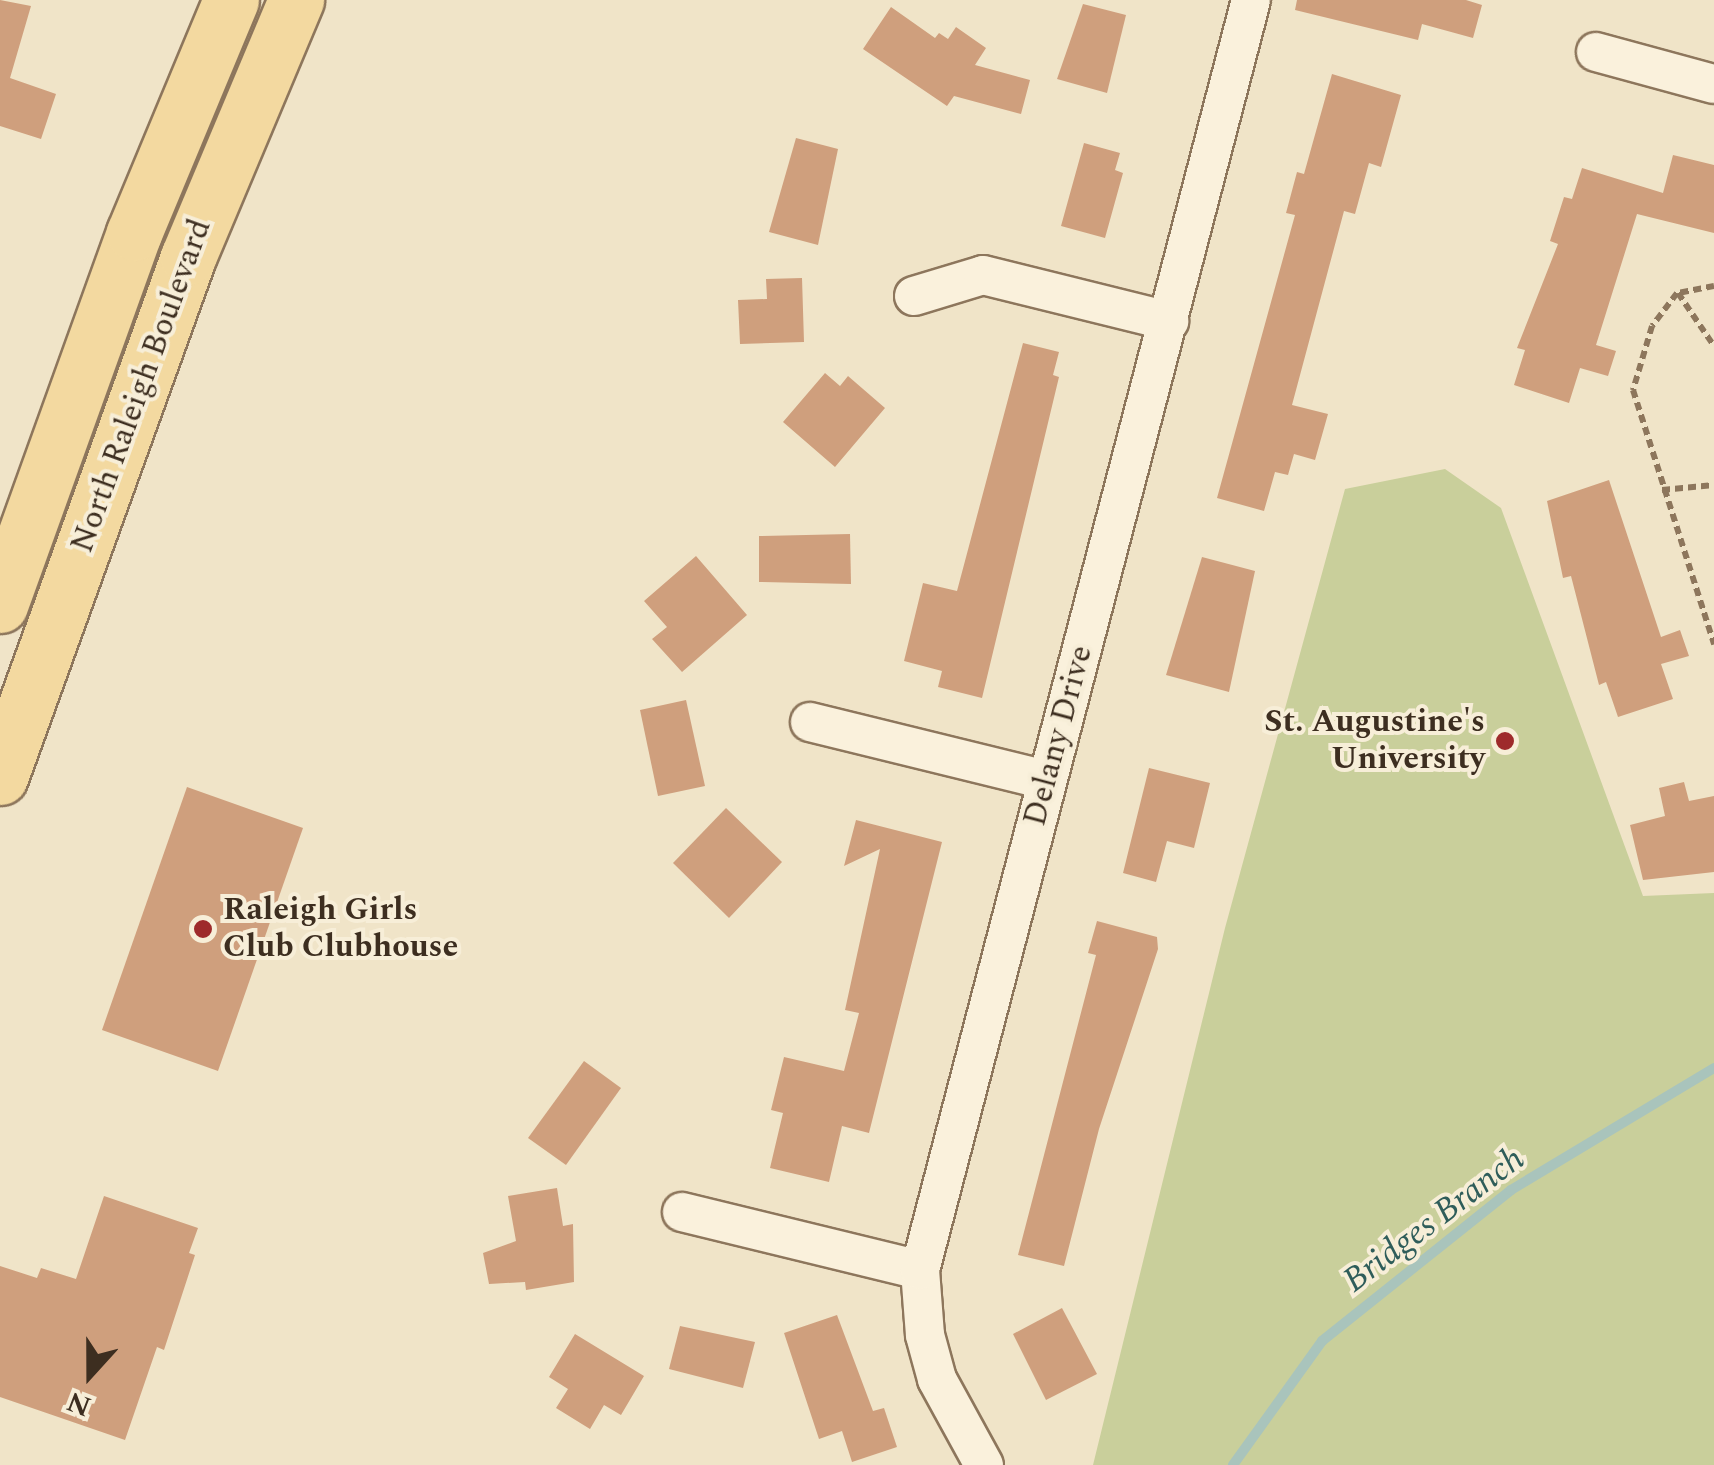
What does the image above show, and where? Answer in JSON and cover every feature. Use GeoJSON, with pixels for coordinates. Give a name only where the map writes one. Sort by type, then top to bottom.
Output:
{"type":"FeatureCollection","features":[{"type":"Feature","properties":{"kind":"main road","name":"North Raleigh Boulevard"},"geometry":{"type":"LineString","coordinates":[[0,605],[134,233],[231,0]]}},
{"type":"Feature","properties":{"kind":"main road","name":"North Raleigh Boulevard"},"geometry":{"type":"LineString","coordinates":[[0,778],[188,257],[296,0]]}},
{"type":"Feature","properties":{"kind":"street","name":"Delany Drive"},"geometry":{"type":"LineString","coordinates":[[984,1465],[937,1379],[925,1336],[920,1270],[1251,0]]}},
{"type":"Feature","properties":{"kind":"street"},"geometry":{"type":"LineString","coordinates":[[1596,52],[1714,84]]}},
{"type":"Feature","properties":{"kind":"street"},"geometry":{"type":"LineString","coordinates":[[914,296],[983,275],[1169,321]]}},
{"type":"Feature","properties":{"kind":"street"},"geometry":{"type":"LineString","coordinates":[[810,722],[1047,780]]}},
{"type":"Feature","properties":{"kind":"street"},"geometry":{"type":"LineString","coordinates":[[682,1212],[920,1270]]}},
{"type":"Feature","properties":{"kind":"path"},"geometry":{"type":"LineString","coordinates":[[1714,286],[1678,293],[1652,326],[1633,390],[1714,644]]}},
{"type":"Feature","properties":{"kind":"path"},"geometry":{"type":"LineString","coordinates":[[1678,293],[1714,346]]}},
{"type":"Feature","properties":{"kind":"path"},"geometry":{"type":"LineString","coordinates":[[1662,490],[1714,486]]}},
{"type":"Feature","properties":{"kind":"green space","name":"St. Augustine's University"},"geometry":{"type":"Polygon","coordinates":[[[1445,469],[1501,508],[1643,896],[1714,893],[1714,1465],[1093,1465],[1225,928],[1345,489],[1445,469]]]}},
{"type":"Feature","properties":{"kind":"building"},"geometry":{"type":"Polygon","coordinates":[[[0,0],[31,6],[10,78],[56,94],[41,139],[0,126],[0,0]]]}},
{"type":"Feature","properties":{"kind":"building"},"geometry":{"type":"Polygon","coordinates":[[[1297,0],[1466,0],[1482,5],[1473,38],[1422,24],[1418,40],[1295,10],[1297,0]]]}},
{"type":"Feature","properties":{"kind":"building"},"geometry":{"type":"Polygon","coordinates":[[[1083,4],[1126,15],[1107,93],[1057,79],[1083,4]]]}},
{"type":"Feature","properties":{"kind":"building"},"geometry":{"type":"Polygon","coordinates":[[[891,7],[935,38],[939,33],[948,39],[956,27],[986,48],[975,65],[1030,80],[1021,114],[954,96],[947,106],[863,49],[891,7]]]}},
{"type":"Feature","properties":{"kind":"building"},"geometry":{"type":"Polygon","coordinates":[[[1332,74],[1401,95],[1381,167],[1369,163],[1355,214],[1344,211],[1292,405],[1328,414],[1315,460],[1294,454],[1288,475],[1275,472],[1264,511],[1217,498],[1295,215],[1286,213],[1297,172],[1304,174],[1332,74]]]}},
{"type":"Feature","properties":{"kind":"building"},"geometry":{"type":"Polygon","coordinates":[[[796,138],[838,149],[818,245],[769,232],[796,138]]]}},
{"type":"Feature","properties":{"kind":"building"},"geometry":{"type":"Polygon","coordinates":[[[1084,143],[1120,153],[1115,170],[1123,173],[1105,238],[1061,226],[1084,143]]]}},
{"type":"Feature","properties":{"kind":"building"},"geometry":{"type":"Polygon","coordinates":[[[1673,155],[1714,165],[1714,233],[1637,214],[1596,345],[1616,351],[1608,376],[1580,368],[1569,403],[1514,385],[1525,350],[1517,348],[1558,244],[1550,241],[1564,197],[1572,199],[1582,168],[1663,193],[1673,155]]]}},
{"type":"Feature","properties":{"kind":"building"},"geometry":{"type":"Polygon","coordinates":[[[802,278],[804,342],[740,344],[738,300],[767,299],[766,279],[802,278]]]}},
{"type":"Feature","properties":{"kind":"building"},"geometry":{"type":"Polygon","coordinates":[[[1023,343],[1059,352],[1053,375],[1059,377],[982,698],[938,687],[942,671],[904,661],[923,583],[957,591],[1023,343]]]}},
{"type":"Feature","properties":{"kind":"building"},"geometry":{"type":"Polygon","coordinates":[[[825,373],[840,386],[848,376],[885,408],[835,467],[783,422],[825,373]]]}},
{"type":"Feature","properties":{"kind":"building"},"geometry":{"type":"Polygon","coordinates":[[[1609,480],[1661,637],[1680,630],[1689,656],[1661,664],[1673,699],[1618,717],[1606,682],[1599,685],[1571,576],[1563,578],[1547,501],[1609,480]]]}},
{"type":"Feature","properties":{"kind":"building"},"geometry":{"type":"Polygon","coordinates":[[[850,534],[851,584],[759,582],[759,536],[850,534]]]}},
{"type":"Feature","properties":{"kind":"building"},"geometry":{"type":"Polygon","coordinates":[[[696,556],[747,615],[682,672],[652,639],[667,627],[644,601],[696,556]]]}},
{"type":"Feature","properties":{"kind":"building"},"geometry":{"type":"Polygon","coordinates":[[[1202,557],[1255,571],[1229,692],[1166,675],[1202,557]]]}},
{"type":"Feature","properties":{"kind":"building"},"geometry":{"type":"Polygon","coordinates":[[[686,700],[705,786],[658,796],[640,710],[686,700]]]}},
{"type":"Feature","properties":{"kind":"building"},"geometry":{"type":"Polygon","coordinates":[[[1149,768],[1210,783],[1194,848],[1167,841],[1156,882],[1123,873],[1149,768]]]}},
{"type":"Feature","properties":{"kind":"building"},"geometry":{"type":"Polygon","coordinates":[[[1684,782],[1689,801],[1714,796],[1714,872],[1643,880],[1630,825],[1665,816],[1659,788],[1684,782]]]}},
{"type":"Feature","properties":{"kind":"building","name":"Raleigh Girls Club Clubhouse"},"geometry":{"type":"Polygon","coordinates":[[[187,787],[303,828],[218,1071],[102,1030],[187,787]]]}},
{"type":"Feature","properties":{"kind":"building"},"geometry":{"type":"Polygon","coordinates":[[[726,808],[782,862],[729,918],[673,863],[726,808]]]}},
{"type":"Feature","properties":{"kind":"building"},"geometry":{"type":"Polygon","coordinates":[[[856,820],[942,842],[869,1133],[842,1126],[829,1182],[770,1168],[783,1113],[771,1110],[784,1057],[844,1071],[859,1013],[845,1010],[880,849],[844,866],[856,820]]]}},
{"type":"Feature","properties":{"kind":"building"},"geometry":{"type":"Polygon","coordinates":[[[1097,921],[1157,937],[1158,949],[1099,1129],[1064,1266],[1018,1255],[1096,955],[1088,953],[1097,921]]]}},
{"type":"Feature","properties":{"kind":"building"},"geometry":{"type":"Polygon","coordinates":[[[584,1061],[621,1088],[566,1165],[528,1138],[584,1061]]]}},
{"type":"Feature","properties":{"kind":"building"},"geometry":{"type":"Polygon","coordinates":[[[557,1188],[563,1226],[573,1224],[574,1282],[526,1290],[525,1282],[489,1284],[483,1253],[516,1241],[508,1196],[557,1188]]]}},
{"type":"Feature","properties":{"kind":"building"},"geometry":{"type":"Polygon","coordinates":[[[104,1196],[198,1228],[189,1253],[195,1255],[164,1350],[157,1347],[125,1440],[0,1397],[0,1266],[37,1278],[41,1268],[76,1279],[104,1196]]]}},
{"type":"Feature","properties":{"kind":"building"},"geometry":{"type":"Polygon","coordinates":[[[1062,1308],[1097,1374],[1046,1400],[1013,1334],[1062,1308]]]}},
{"type":"Feature","properties":{"kind":"building"},"geometry":{"type":"Polygon","coordinates":[[[837,1315],[873,1411],[884,1408],[897,1447],[852,1462],[842,1431],[819,1439],[784,1333],[837,1315]]]}},
{"type":"Feature","properties":{"kind":"building"},"geometry":{"type":"Polygon","coordinates":[[[680,1326],[755,1342],[743,1388],[669,1369],[680,1326]]]}},
{"type":"Feature","properties":{"kind":"building"},"geometry":{"type":"Polygon","coordinates":[[[575,1334],[644,1376],[621,1415],[604,1405],[590,1429],[556,1408],[568,1389],[549,1377],[575,1334]]]}},
{"type":"Feature","properties":{"kind":"waterway","name":"Bridges Branch"},"geometry":{"type":"LineString","coordinates":[[1233,1465],[1322,1341],[1511,1190],[1714,1068]]}},
{"type":"Feature","properties":{"kind":"place","name":"St. Augustine's University"},"geometry":{"type":"Point","coordinates":[1505,741]}},
{"type":"Feature","properties":{"kind":"place","name":"Raleigh Girls Club Clubhouse"},"geometry":{"type":"Point","coordinates":[203,929]}}]}
